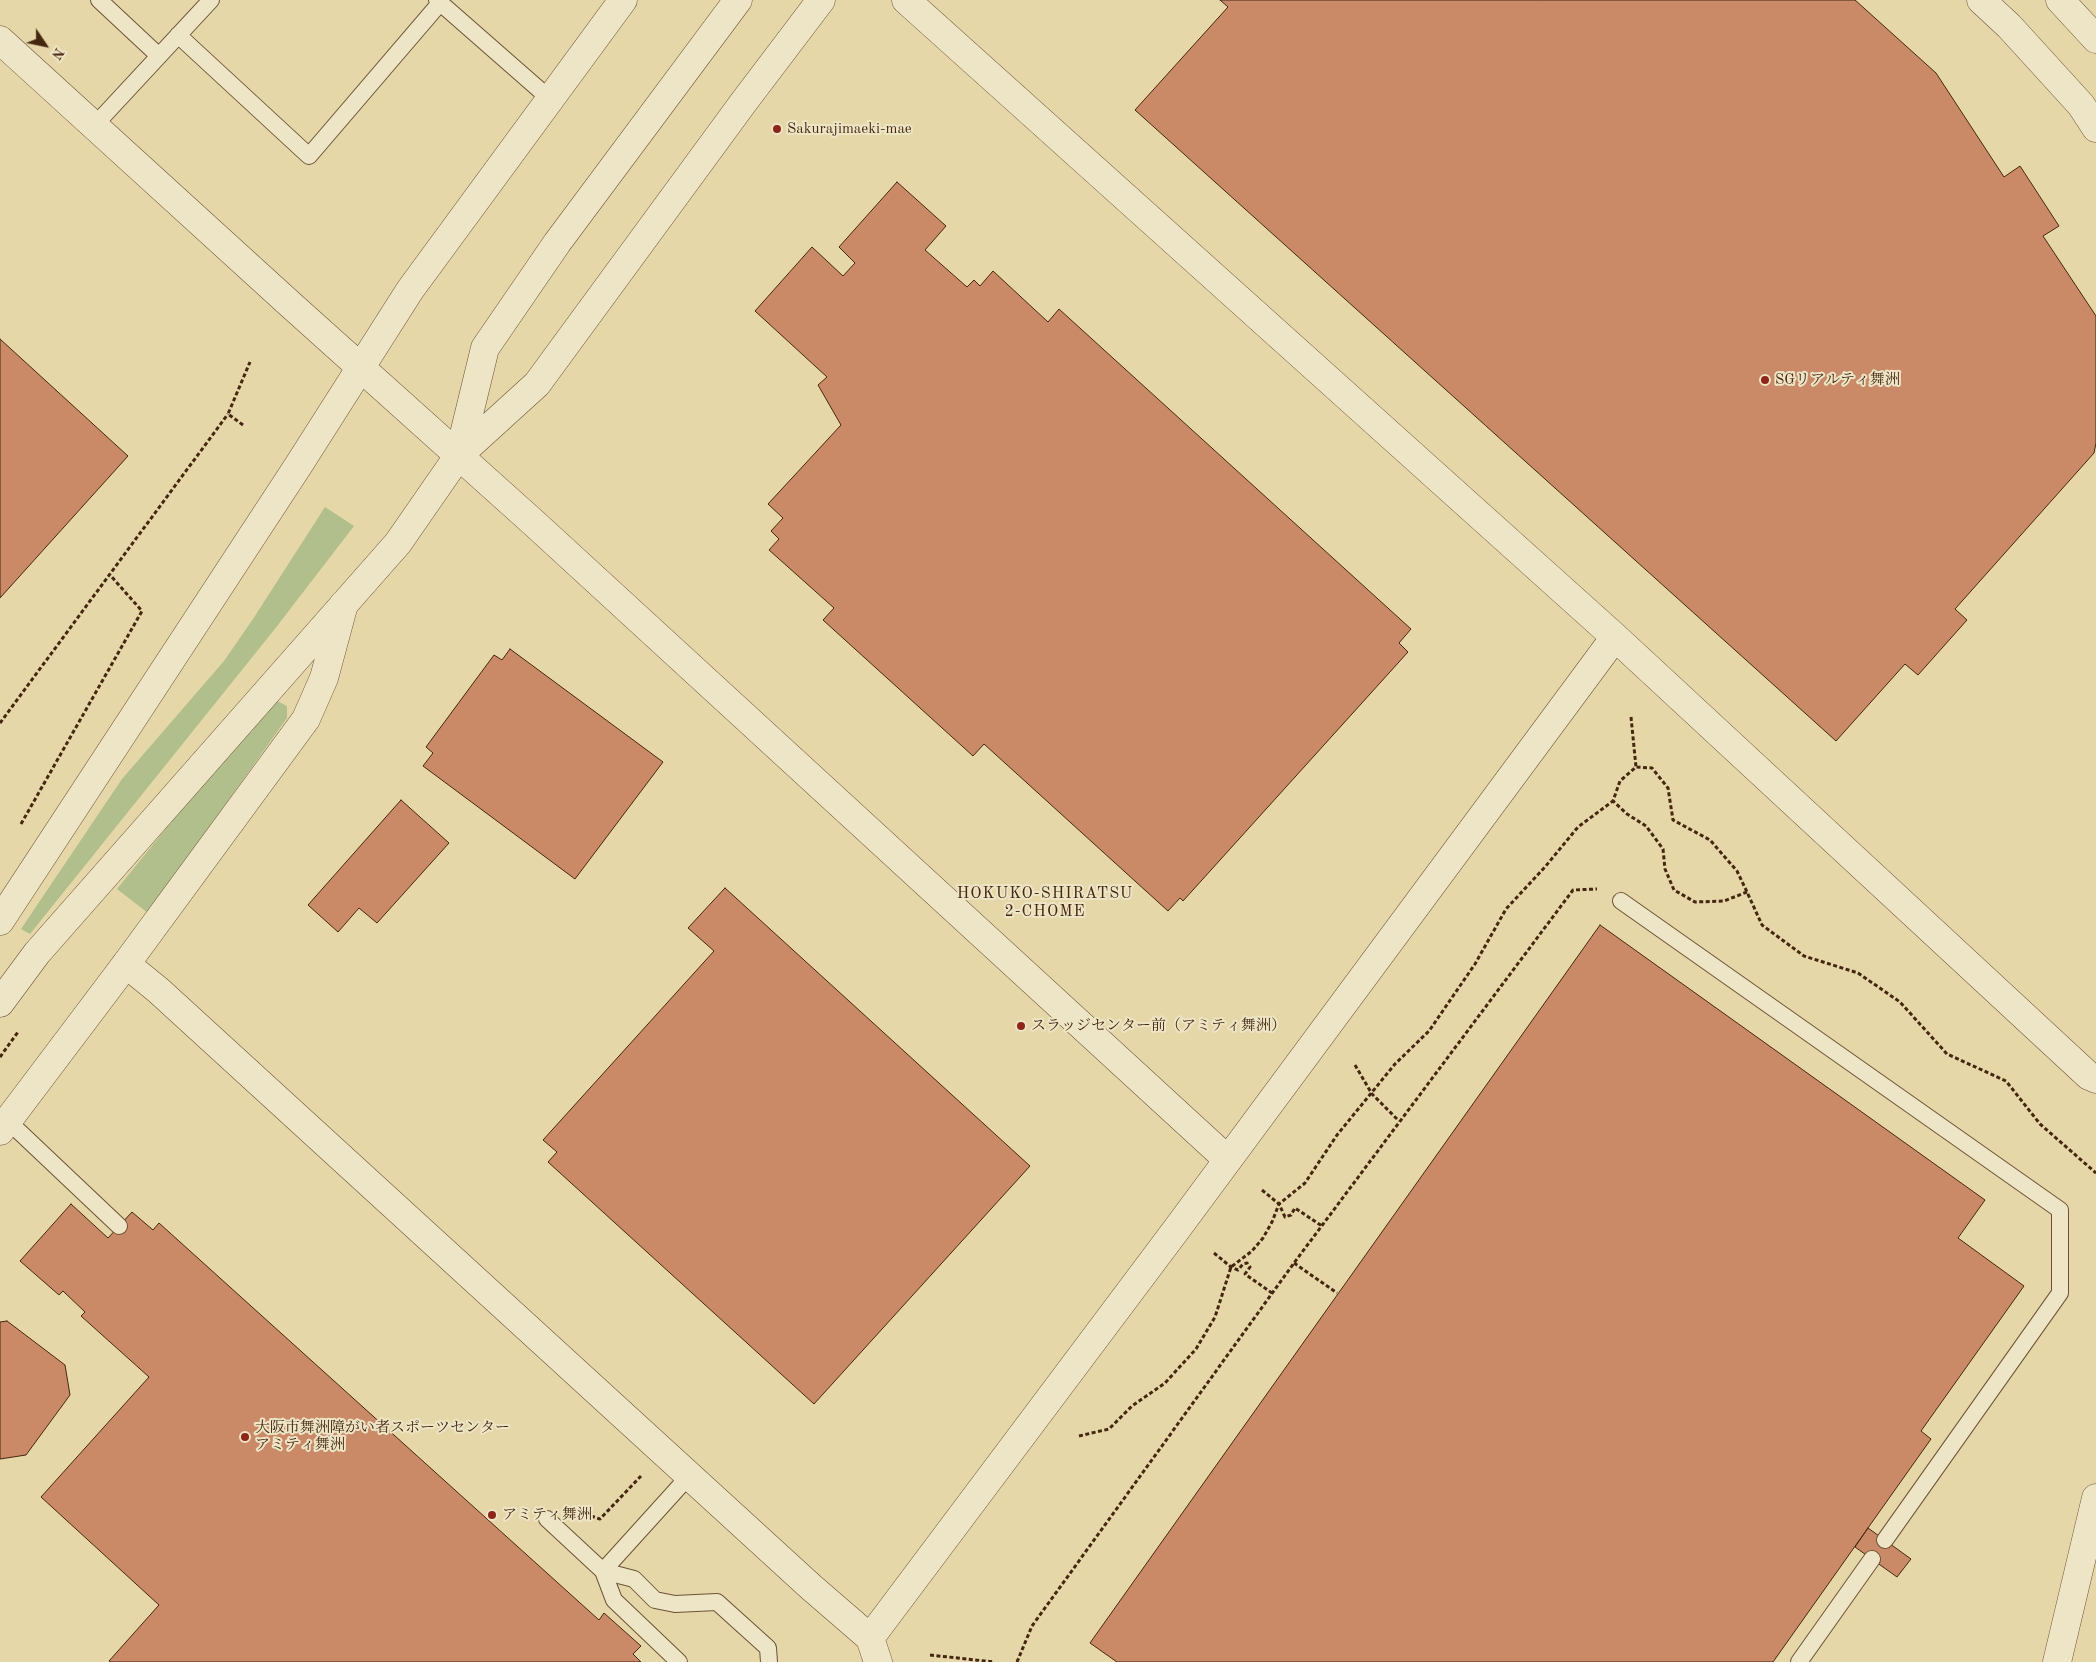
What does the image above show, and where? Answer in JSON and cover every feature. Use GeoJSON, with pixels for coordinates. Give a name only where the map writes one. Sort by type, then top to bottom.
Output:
{"type":"FeatureCollection","features":[{"type":"Feature","properties":{"kind":"street"},"geometry":{"type":"LineString","coordinates":[[0,921],[298,466],[410,290],[623,0]]}},
{"type":"Feature","properties":{"kind":"street"},"geometry":{"type":"LineString","coordinates":[[459,455],[485,348],[557,243],[738,0]]}},
{"type":"Feature","properties":{"kind":"street"},"geometry":{"type":"LineString","coordinates":[[0,1003],[37,953],[398,543],[459,455],[537,384],[821,0]]}},
{"type":"Feature","properties":{"kind":"street"},"geometry":{"type":"LineString","coordinates":[[906,0],[1615,637],[2089,1076],[2096,1079]]}},
{"type":"Feature","properties":{"kind":"street"},"geometry":{"type":"LineString","coordinates":[[1982,0],[2009,26],[2081,105],[2096,128]]}},
{"type":"Feature","properties":{"kind":"street"},"geometry":{"type":"LineString","coordinates":[[2060,0],[2096,39]]}},
{"type":"Feature","properties":{"kind":"street"},"geometry":{"type":"LineString","coordinates":[[0,40],[459,455],[1228,1160]]}},
{"type":"Feature","properties":{"kind":"street"},"geometry":{"type":"LineString","coordinates":[[4,1126],[306,719],[324,678],[344,604]]}},
{"type":"Feature","properties":{"kind":"street"},"geometry":{"type":"LineString","coordinates":[[126,964],[158,990],[689,1476],[874,1650],[1228,1160],[1615,637]]}},
{"type":"Feature","properties":{"kind":"street"},"geometry":{"type":"LineString","coordinates":[[2057,1662],[2096,1498]]}},
{"type":"Feature","properties":{"kind":"lane"},"geometry":{"type":"LineString","coordinates":[[99,0],[159,56]]}},
{"type":"Feature","properties":{"kind":"lane"},"geometry":{"type":"LineString","coordinates":[[94,126],[211,0]]}},
{"type":"Feature","properties":{"kind":"lane"},"geometry":{"type":"LineString","coordinates":[[178,35],[309,156],[438,2],[550,99]]}},
{"type":"Feature","properties":{"kind":"lane"},"geometry":{"type":"LineString","coordinates":[[1621,901],[2060,1210],[2060,1293],[1885,1540]]}},
{"type":"Feature","properties":{"kind":"lane"},"geometry":{"type":"LineString","coordinates":[[4,1126],[119,1226]]}},
{"type":"Feature","properties":{"kind":"lane"},"geometry":{"type":"LineString","coordinates":[[603,1571],[689,1476]]}},
{"type":"Feature","properties":{"kind":"lane"},"geometry":{"type":"LineString","coordinates":[[547,1519],[603,1571],[614,1600],[679,1662]]}},
{"type":"Feature","properties":{"kind":"lane"},"geometry":{"type":"LineString","coordinates":[[1799,1662],[1872,1559]]}},
{"type":"Feature","properties":{"kind":"lane"},"geometry":{"type":"LineString","coordinates":[[603,1571],[634,1579],[655,1600],[675,1604],[717,1602],[768,1648],[769,1662]]}},
{"type":"Feature","properties":{"kind":"path"},"geometry":{"type":"LineString","coordinates":[[0,724],[228,414],[250,362]]}},
{"type":"Feature","properties":{"kind":"path"},"geometry":{"type":"LineString","coordinates":[[228,414],[243,426]]}},
{"type":"Feature","properties":{"kind":"path"},"geometry":{"type":"LineString","coordinates":[[20,827],[142,611],[110,575]]}},
{"type":"Feature","properties":{"kind":"path"},"geometry":{"type":"LineString","coordinates":[[1631,717],[1636,767]]}},
{"type":"Feature","properties":{"kind":"path"},"geometry":{"type":"LineString","coordinates":[[1079,1436],[1109,1428],[1132,1406],[1165,1383],[1196,1349],[1215,1317],[1231,1267],[1252,1251],[1263,1238],[1279,1204],[1305,1183],[1337,1135],[1395,1064],[1429,1030],[1475,964],[1506,909],[1546,867],[1578,826],[1613,801],[1620,781],[1636,767],[1652,768],[1668,788],[1673,820],[1710,840],[1737,871],[1762,925],[1804,956],[1858,973],[1900,1002],[1947,1054],[2006,1081],[2040,1124],[2096,1173]]}},
{"type":"Feature","properties":{"kind":"path"},"geometry":{"type":"LineString","coordinates":[[1613,801],[1627,814],[1646,826],[1663,849],[1665,869],[1674,890],[1696,902],[1724,901],[1747,892]]}},
{"type":"Feature","properties":{"kind":"path"},"geometry":{"type":"LineString","coordinates":[[1017,1662],[1032,1626],[1294,1263],[1573,890],[1601,889],[1621,901]]}},
{"type":"Feature","properties":{"kind":"path"},"geometry":{"type":"LineString","coordinates":[[1355,1064],[1372,1094],[1399,1121]]}},
{"type":"Feature","properties":{"kind":"path"},"geometry":{"type":"LineString","coordinates":[[1262,1190],[1279,1204],[1284,1217],[1291,1215],[1295,1208],[1322,1226]]}},
{"type":"Feature","properties":{"kind":"path"},"geometry":{"type":"LineString","coordinates":[[1214,1253],[1231,1267],[1238,1270],[1243,1264],[1248,1263],[1250,1267],[1245,1274],[1272,1294]]}},
{"type":"Feature","properties":{"kind":"path"},"geometry":{"type":"LineString","coordinates":[[1294,1263],[1337,1293]]}},
{"type":"Feature","properties":{"kind":"path"},"geometry":{"type":"LineString","coordinates":[[591,1516],[600,1519],[642,1475]]}},
{"type":"Feature","properties":{"kind":"path"},"geometry":{"type":"LineString","coordinates":[[930,1655],[994,1662]]}},
{"type":"Feature","properties":{"kind":"green space"},"geometry":{"type":"Polygon","coordinates":[[[325,507],[354,526],[274,630],[30,934],[21,929],[122,779],[224,661],[325,507]]]}},
{"type":"Feature","properties":{"kind":"green space"},"geometry":{"type":"Polygon","coordinates":[[[277,701],[287,706],[287,718],[148,913],[117,889],[266,705],[277,701]]]}},
{"type":"Feature","properties":{"kind":"building","name":"SGリアルティ舞洲"},"geometry":{"type":"Polygon","coordinates":[[[1220,0],[1855,0],[1936,73],[2004,177],[2020,166],[2059,226],[2043,236],[2096,316],[2096,443],[2094,453],[1955,609],[1967,620],[1918,675],[1905,664],[1836,741],[1135,110],[1228,7],[1220,0]]]}},
{"type":"Feature","properties":{"kind":"building"},"geometry":{"type":"Polygon","coordinates":[[[897,182],[946,226],[925,250],[967,287],[974,280],[980,286],[993,271],[1048,322],[1059,309],[1411,629],[1399,643],[1408,652],[1183,901],[1180,898],[1168,911],[984,744],[973,756],[823,620],[834,608],[769,550],[779,539],[771,531],[783,518],[768,504],[841,425],[818,385],[827,377],[755,311],[812,247],[843,276],[855,263],[839,247],[897,182]]]}},
{"type":"Feature","properties":{"kind":"building"},"geometry":{"type":"Polygon","coordinates":[[[0,339],[128,456],[0,598],[0,339]]]}},
{"type":"Feature","properties":{"kind":"building"},"geometry":{"type":"Polygon","coordinates":[[[510,649],[663,762],[575,879],[423,766],[433,753],[426,747],[494,655],[502,660],[510,649]]]}},
{"type":"Feature","properties":{"kind":"building"},"geometry":{"type":"Polygon","coordinates":[[[401,800],[449,843],[377,923],[359,908],[338,932],[308,905],[401,800]]]}},
{"type":"Feature","properties":{"kind":"building"},"geometry":{"type":"Polygon","coordinates":[[[725,888],[1030,1166],[814,1404],[548,1162],[557,1152],[543,1140],[714,951],[688,928],[725,888]]]}},
{"type":"Feature","properties":{"kind":"building"},"geometry":{"type":"Polygon","coordinates":[[[1600,925],[1985,1200],[1958,1238],[2024,1286],[1921,1431],[1931,1439],[1773,1662],[1117,1662],[1090,1643],[1600,925]]]}},
{"type":"Feature","properties":{"kind":"building","name":"大阪市舞洲障がい者スポーツセンター アミティ舞洲"},"geometry":{"type":"Polygon","coordinates":[[[71,1204],[108,1238],[132,1212],[153,1230],[159,1223],[599,1620],[604,1613],[641,1646],[633,1654],[641,1662],[109,1661],[159,1605],[41,1497],[149,1377],[81,1316],[85,1312],[63,1291],[59,1295],[20,1261],[71,1204]]]}},
{"type":"Feature","properties":{"kind":"building"},"geometry":{"type":"Polygon","coordinates":[[[7,1321],[65,1365],[70,1395],[26,1455],[0,1459],[0,1322],[7,1321]]]}},
{"type":"Feature","properties":{"kind":"building"},"geometry":{"type":"Polygon","coordinates":[[[1868,1528],[1911,1559],[1897,1577],[1855,1547],[1868,1528]]]}},
{"type":"Feature","properties":{"kind":"place","name":"Sakurajimaeki-mae"},"geometry":{"type":"Point","coordinates":[777,129]}},
{"type":"Feature","properties":{"kind":"place","name":"SGリアルティ舞洲"},"geometry":{"type":"Point","coordinates":[1765,380]}},
{"type":"Feature","properties":{"kind":"place","name":"スラッジセンター前（アミティ舞洲）"},"geometry":{"type":"Point","coordinates":[1021,1026]}},
{"type":"Feature","properties":{"kind":"place","name":"大阪市舞洲障がい者スポーツセンター アミティ舞洲"},"geometry":{"type":"Point","coordinates":[245,1437]}},
{"type":"Feature","properties":{"kind":"place","name":"アミティ舞洲"},"geometry":{"type":"Point","coordinates":[492,1515]}},
{"type":"Feature","properties":{"kind":"district","name":"HOKUKO-SHIRATSU 2-CHOME"},"geometry":{"type":"Point","coordinates":[1045,903]}}]}
